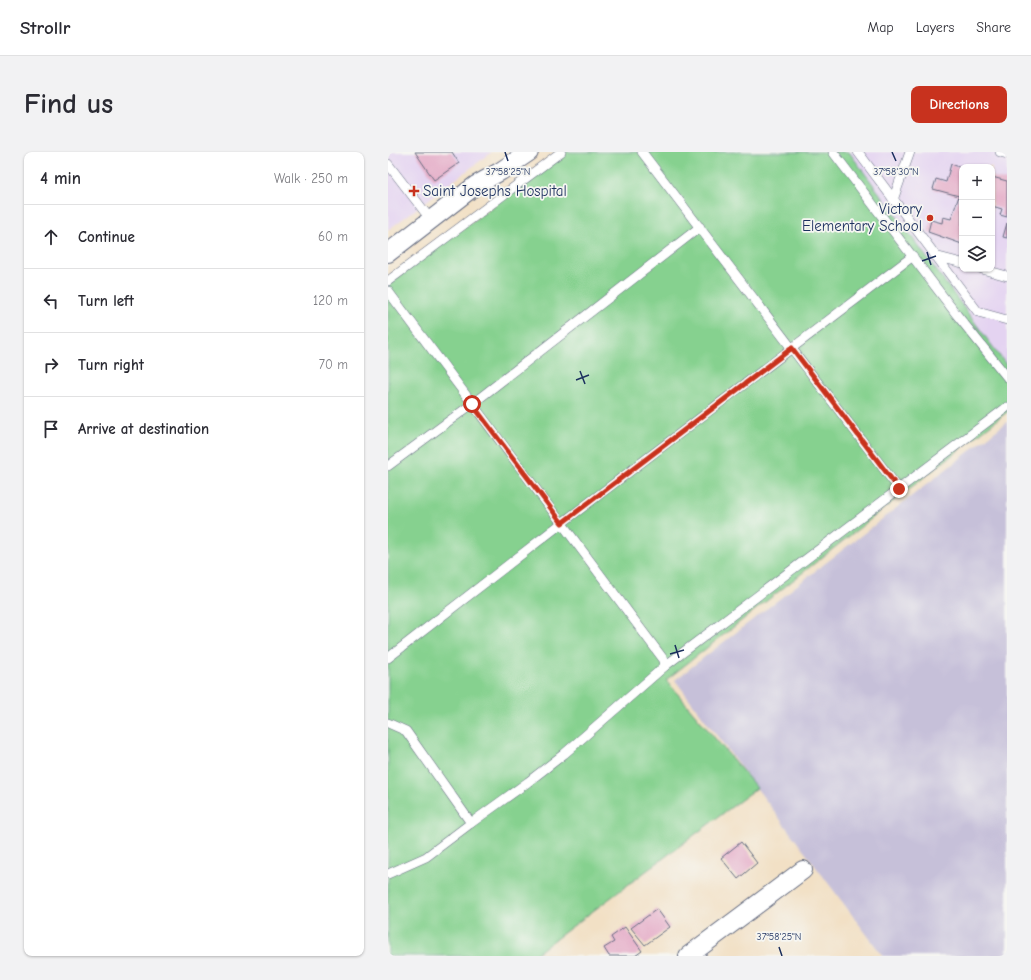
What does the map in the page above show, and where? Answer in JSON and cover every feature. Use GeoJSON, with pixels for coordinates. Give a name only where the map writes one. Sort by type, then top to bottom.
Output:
{"type":"FeatureCollection","features":[{"type":"Feature","properties":{"kind":"street"},"geometry":{"type":"LineString","coordinates":[[388,253],[476,185],[501,171],[529,152]]}},
{"type":"Feature","properties":{"kind":"street"},"geometry":{"type":"LineString","coordinates":[[688,956],[803,870]]}},
{"type":"Feature","properties":{"kind":"lane"},"geometry":{"type":"LineString","coordinates":[[388,281],[561,152]]}},
{"type":"Feature","properties":{"kind":"lane"},"geometry":{"type":"LineString","coordinates":[[642,152],[899,489]]}},
{"type":"Feature","properties":{"kind":"lane"},"geometry":{"type":"LineString","coordinates":[[833,152],[957,315],[1007,377]]}},
{"type":"Feature","properties":{"kind":"lane"},"geometry":{"type":"LineString","coordinates":[[858,152],[978,312],[1007,320]]}},
{"type":"Feature","properties":{"kind":"lane"},"geometry":{"type":"LineString","coordinates":[[893,200],[910,152]]}},
{"type":"Feature","properties":{"kind":"lane"},"geometry":{"type":"LineString","coordinates":[[1000,152],[1007,154]]}},
{"type":"Feature","properties":{"kind":"lane"},"geometry":{"type":"LineString","coordinates":[[388,164],[431,220]]}},
{"type":"Feature","properties":{"kind":"lane"},"geometry":{"type":"LineString","coordinates":[[388,466],[472,404],[700,228]]}},
{"type":"Feature","properties":{"kind":"lane"},"geometry":{"type":"LineString","coordinates":[[388,658],[562,523],[913,256]]}},
{"type":"Feature","properties":{"kind":"lane"},"geometry":{"type":"LineString","coordinates":[[935,256],[959,263]]}},
{"type":"Feature","properties":{"kind":"lane"},"geometry":{"type":"LineString","coordinates":[[993,272],[1007,276]]}},
{"type":"Feature","properties":{"kind":"lane"},"geometry":{"type":"LineString","coordinates":[[388,291],[664,660],[665,666]]}},
{"type":"Feature","properties":{"kind":"lane"},"geometry":{"type":"LineString","coordinates":[[388,874],[426,857],[528,782],[564,754],[665,666],[1007,407]]}},
{"type":"Feature","properties":{"kind":"lane"},"geometry":{"type":"LineString","coordinates":[[388,723],[406,731],[471,823]]}},
{"type":"Feature","properties":{"kind":"shaded area","name":"Saint Josephs Hospital"},"geometry":{"type":"Polygon","coordinates":[[[388,152],[492,152],[388,230],[388,152]]]}},
{"type":"Feature","properties":{"kind":"shaded area","name":"Victory Elementary School"},"geometry":{"type":"Polygon","coordinates":[[[849,152],[1007,152],[1007,366],[849,152]]]}},
{"type":"Feature","properties":{"kind":"shaded area"},"geometry":{"type":"Polygon","coordinates":[[[1007,422],[1007,956],[883,956],[675,680],[1007,422]]]}},
{"type":"Feature","properties":{"kind":"green space"},"geometry":{"type":"Polygon","coordinates":[[[566,152],[849,152],[1007,366],[1007,412],[666,680],[757,788],[533,956],[388,956],[388,284],[566,152]]]}},
{"type":"Feature","properties":{"kind":"building"},"geometry":{"type":"Polygon","coordinates":[[[415,152],[452,152],[459,163],[434,180],[415,152]]]}},
{"type":"Feature","properties":{"kind":"building"},"geometry":{"type":"Polygon","coordinates":[[[951,164],[959,167],[959,196],[933,189],[936,179],[946,182],[951,164]]]}},
{"type":"Feature","properties":{"kind":"building"},"geometry":{"type":"Polygon","coordinates":[[[995,178],[1007,181],[1007,217],[1000,215],[1002,209],[995,207],[995,178]]]}},
{"type":"Feature","properties":{"kind":"building"},"geometry":{"type":"Polygon","coordinates":[[[959,196],[959,243],[928,232],[931,220],[942,223],[943,217],[951,219],[959,196]]]}},
{"type":"Feature","properties":{"kind":"building"},"geometry":{"type":"Polygon","coordinates":[[[1007,223],[1007,238],[1003,237],[1007,223]]]}},
{"type":"Feature","properties":{"kind":"building"},"geometry":{"type":"Polygon","coordinates":[[[741,842],[757,863],[738,879],[721,858],[741,842]]]}},
{"type":"Feature","properties":{"kind":"building"},"geometry":{"type":"Polygon","coordinates":[[[657,909],[670,927],[645,945],[631,928],[657,909]]]}},
{"type":"Feature","properties":{"kind":"building"},"geometry":{"type":"Polygon","coordinates":[[[625,927],[642,951],[635,956],[609,956],[604,948],[614,942],[611,937],[625,927]]]}},
{"type":"Feature","properties":{"kind":"place","name":"Saint Josephs Hospital"},"geometry":{"type":"Point","coordinates":[414,191]}},
{"type":"Feature","properties":{"kind":"place","name":"Victory Elementary School"},"geometry":{"type":"Point","coordinates":[930,218]}},
{"type":"Feature","properties":{"kind":"route"},"geometry":{"type":"LineString","coordinates":[[472,404],[562,523],[792,348],[899,489]]}}]}
